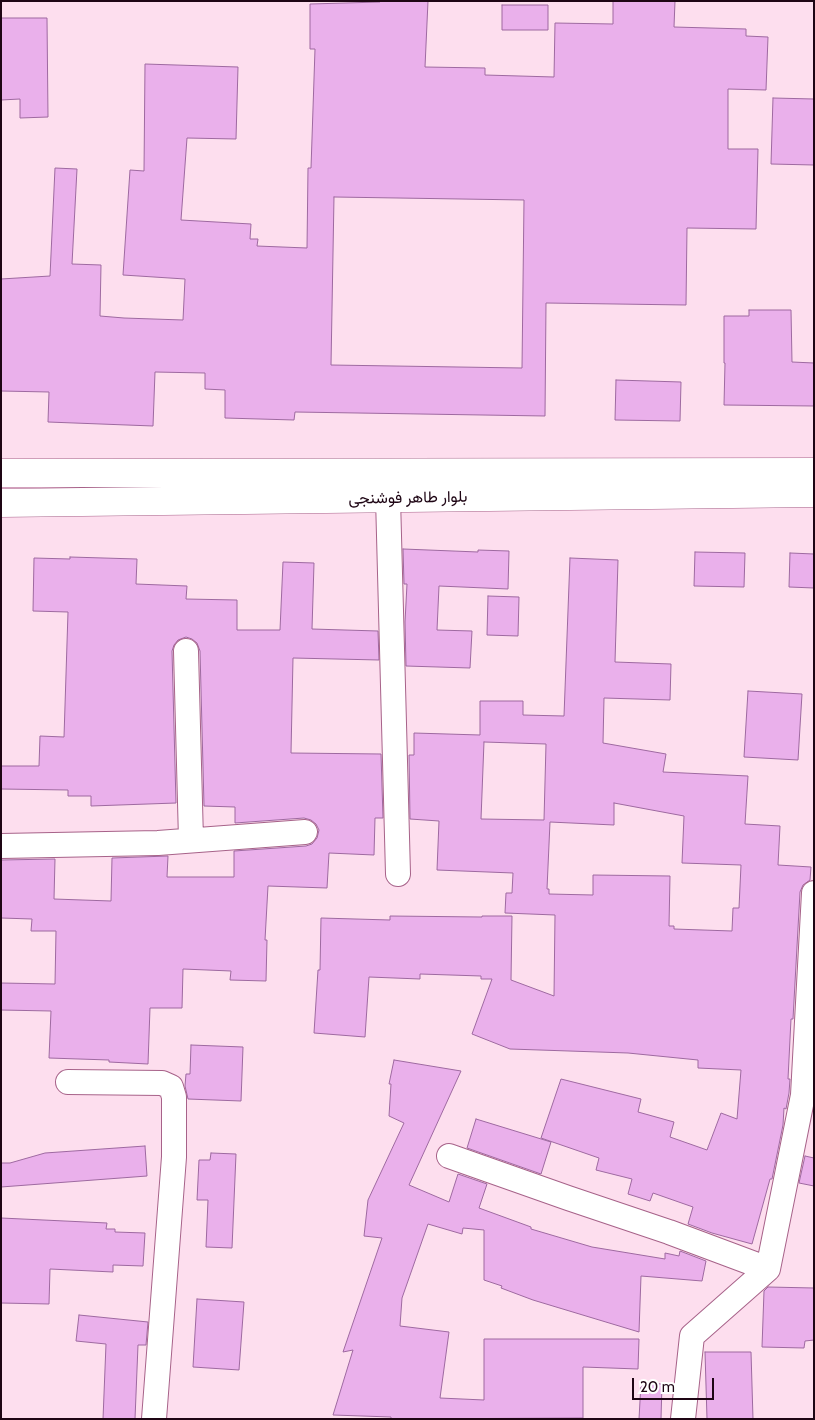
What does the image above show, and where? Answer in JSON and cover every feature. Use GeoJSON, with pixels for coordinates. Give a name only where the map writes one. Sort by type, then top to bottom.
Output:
{"type":"FeatureCollection","features":[{"type":"Feature","properties":{"kind":"street","name":"بلوار طاهر فوشنجی"},"geometry":{"type":"LineString","coordinates":[[1,473],[814,472]]}},
{"type":"Feature","properties":{"kind":"street","name":"بلوار طاهر فوشنجی"},"geometry":{"type":"LineString","coordinates":[[1,503],[814,493]]}},
{"type":"Feature","properties":{"kind":"street"},"geometry":{"type":"LineString","coordinates":[[388,498],[398,874]]}},
{"type":"Feature","properties":{"kind":"street"},"geometry":{"type":"LineString","coordinates":[[186,651],[191,840]]}},
{"type":"Feature","properties":{"kind":"street"},"geometry":{"type":"LineString","coordinates":[[1,846],[158,843],[305,832]]}},
{"type":"Feature","properties":{"kind":"street"},"geometry":{"type":"LineString","coordinates":[[684,1419],[692,1336],[768,1269],[803,1095],[814,892]]}},
{"type":"Feature","properties":{"kind":"street"},"geometry":{"type":"LineString","coordinates":[[68,1082],[162,1083],[171,1087],[174,1097],[174,1157],[154,1419]]}},
{"type":"Feature","properties":{"kind":"street"},"geometry":{"type":"LineString","coordinates":[[449,1156],[669,1232],[768,1269]]}},
{"type":"Feature","properties":{"kind":"building"},"geometry":{"type":"Polygon","coordinates":[[[428,1],[425,67],[485,68],[485,75],[554,77],[555,23],[613,24],[613,1],[675,1],[674,27],[746,29],[746,36],[768,37],[766,90],[728,89],[728,149],[758,149],[756,229],[687,228],[686,305],[546,303],[545,416],[295,412],[294,420],[225,418],[225,390],[205,389],[205,373],[155,372],[153,426],[48,422],[49,392],[1,391],[1,279],[50,276],[55,168],[77,169],[72,264],[101,265],[100,316],[183,320],[185,279],[123,275],[130,170],[144,171],[145,64],[238,67],[236,139],[187,138],[181,220],[251,224],[250,239],[258,239],[257,246],[307,248],[308,168],[311,168],[315,49],[310,49],[310,4],[428,1]],[[334,197],[331,365],[522,368],[524,200],[334,197]]]}},
{"type":"Feature","properties":{"kind":"building"},"geometry":{"type":"Polygon","coordinates":[[[502,5],[548,5],[548,30],[502,30],[502,5]]]}},
{"type":"Feature","properties":{"kind":"building"},"geometry":{"type":"Polygon","coordinates":[[[1,18],[47,18],[48,117],[20,118],[20,99],[1,100],[1,18]]]}},
{"type":"Feature","properties":{"kind":"building"},"geometry":{"type":"Polygon","coordinates":[[[773,98],[814,99],[814,165],[771,164],[773,98]]]}},
{"type":"Feature","properties":{"kind":"building"},"geometry":{"type":"Polygon","coordinates":[[[749,310],[791,310],[792,362],[814,363],[814,406],[724,405],[724,316],[749,316],[749,310]]]}},
{"type":"Feature","properties":{"kind":"building"},"geometry":{"type":"Polygon","coordinates":[[[616,380],[681,382],[680,421],[615,420],[616,380]]]}},
{"type":"Feature","properties":{"kind":"building"},"geometry":{"type":"Polygon","coordinates":[[[403,549],[478,552],[478,550],[509,551],[508,589],[439,586],[437,630],[472,631],[470,668],[406,666],[405,622],[407,584],[404,584],[403,549]]]}},
{"type":"Feature","properties":{"kind":"building"},"geometry":{"type":"Polygon","coordinates":[[[695,552],[745,553],[744,587],[694,586],[695,552]]]}},
{"type":"Feature","properties":{"kind":"building"},"geometry":{"type":"Polygon","coordinates":[[[790,553],[814,554],[814,588],[789,587],[790,553]]]}},
{"type":"Feature","properties":{"kind":"building"},"geometry":{"type":"Polygon","coordinates":[[[70,557],[137,559],[136,584],[187,586],[186,599],[237,600],[237,630],[280,630],[283,562],[314,563],[312,629],[378,631],[379,660],[293,658],[291,753],[381,754],[383,818],[375,818],[374,855],[329,853],[327,888],[268,886],[265,940],[267,940],[266,981],[230,980],[231,971],[183,969],[182,1008],[150,1008],[148,1064],[109,1062],[109,1060],[49,1058],[51,1011],[1,1010],[1,983],[55,984],[56,931],[31,931],[32,919],[1,918],[1,860],[55,859],[54,899],[111,901],[112,858],[168,856],[167,877],[234,877],[234,851],[306,846],[312,844],[317,838],[319,830],[311,820],[304,818],[235,823],[235,807],[204,806],[200,651],[197,643],[186,637],[178,640],[172,651],[176,803],[91,806],[91,796],[68,796],[68,790],[1,789],[1,766],[39,766],[40,736],[64,737],[68,612],[33,611],[34,558],[70,559],[70,557]]]}},
{"type":"Feature","properties":{"kind":"building"},"geometry":{"type":"Polygon","coordinates":[[[570,558],[618,560],[615,662],[671,664],[670,700],[604,698],[603,743],[666,754],[663,772],[748,776],[745,824],[780,826],[778,865],[811,867],[810,880],[803,885],[800,892],[793,1019],[791,1019],[789,1093],[786,1109],[784,1108],[783,1125],[772,1179],[770,1179],[752,1244],[688,1224],[693,1207],[653,1193],[650,1201],[628,1194],[632,1179],[596,1170],[599,1158],[541,1138],[561,1079],[641,1099],[638,1112],[674,1122],[670,1137],[707,1150],[721,1113],[737,1119],[741,1070],[698,1068],[698,1060],[628,1053],[510,1049],[472,1034],[492,979],[481,979],[481,976],[420,974],[420,979],[369,977],[365,1037],[314,1033],[318,970],[320,970],[321,918],[390,920],[390,916],[512,916],[511,980],[554,996],[555,915],[505,913],[506,893],[512,893],[513,873],[437,870],[439,821],[410,819],[409,755],[414,755],[414,733],[480,735],[480,701],[523,701],[523,715],[564,716],[570,558]],[[484,742],[481,819],[544,820],[546,744],[484,742]],[[614,803],[614,825],[550,822],[547,889],[549,889],[549,894],[593,895],[593,875],[670,876],[669,926],[674,926],[674,929],[732,931],[733,908],[739,908],[741,865],[682,863],[684,816],[614,803]]]}},
{"type":"Feature","properties":{"kind":"building"},"geometry":{"type":"Polygon","coordinates":[[[488,596],[519,597],[518,636],[487,635],[488,596]]]}},
{"type":"Feature","properties":{"kind":"building"},"geometry":{"type":"Polygon","coordinates":[[[748,691],[802,694],[798,760],[744,757],[748,691]]]}},
{"type":"Feature","properties":{"kind":"building"},"geometry":{"type":"Polygon","coordinates":[[[191,1045],[243,1047],[241,1101],[188,1099],[185,1086],[186,1074],[190,1074],[191,1045]]]}},
{"type":"Feature","properties":{"kind":"building"},"geometry":{"type":"Polygon","coordinates":[[[394,1060],[461,1071],[409,1185],[449,1202],[458,1174],[487,1184],[479,1208],[531,1227],[531,1229],[592,1247],[665,1259],[665,1253],[679,1256],[680,1251],[706,1261],[702,1281],[641,1276],[639,1332],[533,1300],[484,1280],[484,1230],[463,1228],[462,1234],[428,1224],[402,1298],[400,1326],[449,1332],[440,1398],[484,1400],[484,1339],[639,1339],[638,1369],[583,1367],[583,1418],[391,1419],[391,1417],[333,1415],[353,1350],[343,1352],[382,1238],[364,1236],[368,1200],[404,1123],[389,1116],[391,1084],[389,1084],[394,1060]]]}},
{"type":"Feature","properties":{"kind":"building"},"geometry":{"type":"Polygon","coordinates":[[[476,1119],[551,1142],[541,1174],[467,1148],[476,1119]]]}},
{"type":"Feature","properties":{"kind":"building"},"geometry":{"type":"Polygon","coordinates":[[[145,1146],[147,1176],[1,1187],[1,1163],[10,1163],[45,1153],[145,1146]]]}},
{"type":"Feature","properties":{"kind":"building"},"geometry":{"type":"Polygon","coordinates":[[[211,1153],[236,1154],[232,1248],[206,1247],[208,1200],[197,1200],[199,1160],[210,1160],[211,1153]]]}},
{"type":"Feature","properties":{"kind":"building"},"geometry":{"type":"Polygon","coordinates":[[[805,1156],[814,1158],[814,1186],[799,1183],[805,1156]]]}},
{"type":"Feature","properties":{"kind":"building"},"geometry":{"type":"Polygon","coordinates":[[[1,1218],[107,1223],[106,1229],[115,1229],[115,1232],[145,1233],[143,1266],[113,1265],[113,1272],[50,1269],[49,1304],[1,1303],[1,1218]]]}},
{"type":"Feature","properties":{"kind":"building"},"geometry":{"type":"Polygon","coordinates":[[[768,1287],[814,1288],[814,1340],[805,1341],[804,1348],[762,1347],[764,1291],[768,1287]]]}},
{"type":"Feature","properties":{"kind":"building"},"geometry":{"type":"Polygon","coordinates":[[[197,1299],[244,1302],[239,1370],[193,1367],[197,1299]]]}},
{"type":"Feature","properties":{"kind":"building"},"geometry":{"type":"Polygon","coordinates":[[[79,1315],[148,1322],[146,1345],[138,1345],[135,1419],[103,1419],[106,1344],[76,1341],[79,1315]]]}},
{"type":"Feature","properties":{"kind":"building"},"geometry":{"type":"Polygon","coordinates":[[[705,1352],[751,1352],[753,1419],[707,1419],[705,1352]]]}},
{"type":"Feature","properties":{"kind":"building"},"geometry":{"type":"Polygon","coordinates":[[[641,1383],[662,1384],[661,1419],[639,1419],[641,1383]]]}}]}
